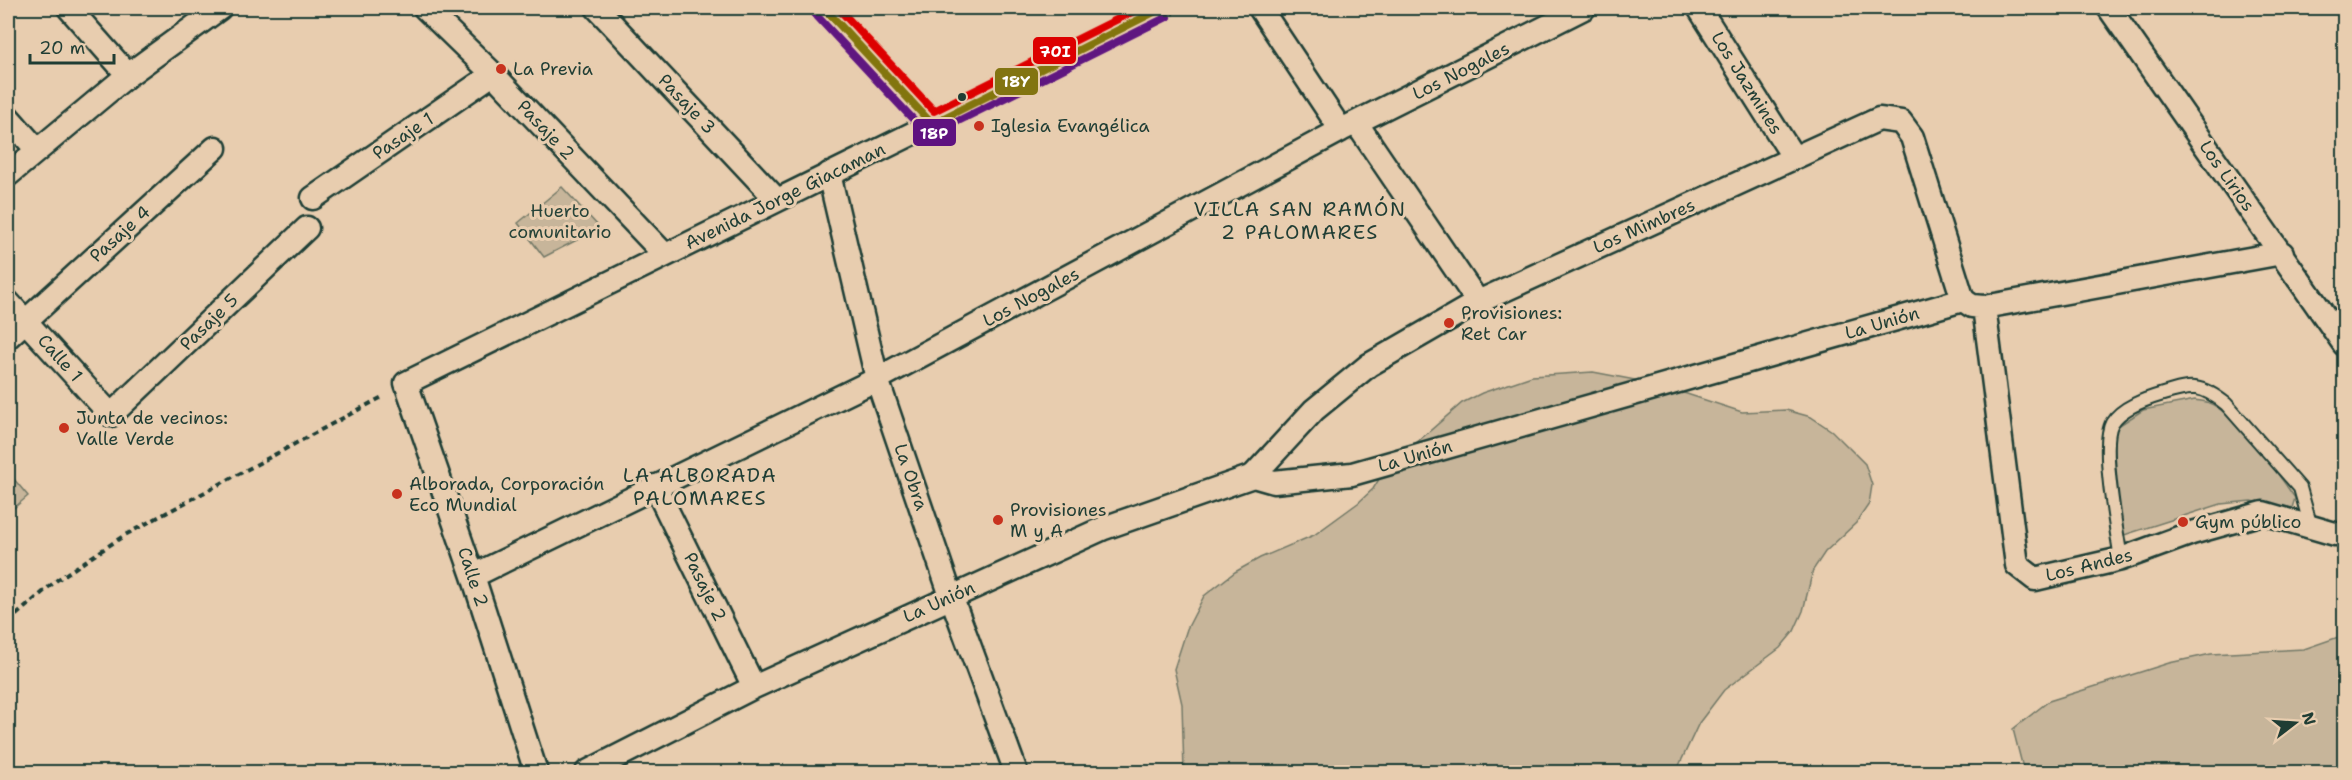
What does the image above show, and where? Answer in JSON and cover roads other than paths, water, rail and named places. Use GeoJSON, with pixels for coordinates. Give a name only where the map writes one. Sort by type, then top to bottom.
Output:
{"type":"FeatureCollection","features":[{"type":"Feature","properties":{"kind":"street"},"geometry":{"type":"LineString","coordinates":[[69,8],[128,75]]}},
{"type":"Feature","properties":{"kind":"street"},"geometry":{"type":"LineString","coordinates":[[8,175],[128,75],[220,8]]}},
{"type":"Feature","properties":{"kind":"street","name":"Pasaje 2"},"geometry":{"type":"LineString","coordinates":[[425,8],[493,74],[665,255]]}},
{"type":"Feature","properties":{"kind":"street","name":"Pasaje 3"},"geometry":{"type":"LineString","coordinates":[[597,8],[777,200]]}},
{"type":"Feature","properties":{"kind":"street"},"geometry":{"type":"LineString","coordinates":[[824,8],[932,124]]}},
{"type":"Feature","properties":{"kind":"street","name":"Avenida Jorge Giacaman"},"geometry":{"type":"LineString","coordinates":[[399,387],[1162,8]]}},
{"type":"Feature","properties":{"kind":"street"},"geometry":{"type":"LineString","coordinates":[[1260,8],[1478,302]]}},
{"type":"Feature","properties":{"kind":"street","name":"Los Nogales"},"geometry":{"type":"LineString","coordinates":[[473,576],[877,379],[1349,127],[1584,8]]}},
{"type":"Feature","properties":{"kind":"street","name":"Los Jazmines"},"geometry":{"type":"LineString","coordinates":[[1699,8],[1794,158]]}},
{"type":"Feature","properties":{"kind":"street","name":"Los Lirios"},"geometry":{"type":"LineString","coordinates":[[2109,8],[2344,344]]}},
{"type":"Feature","properties":{"kind":"street","name":"Pasaje 1"},"geometry":{"type":"LineString","coordinates":[[313,198],[493,74]]}},
{"type":"Feature","properties":{"kind":"street"},"geometry":{"type":"LineString","coordinates":[[8,117],[37,150]]}},
{"type":"Feature","properties":{"kind":"street","name":"Los Mimbres"},"geometry":{"type":"LineString","coordinates":[[1253,476],[1314,410],[1369,365],[1478,302],[1880,119],[1901,122],[1912,137],[1963,300]]}},
{"type":"Feature","properties":{"kind":"street","name":"Pasaje 4"},"geometry":{"type":"LineString","coordinates":[[8,337],[215,148]]}},
{"type":"Feature","properties":{"kind":"street","name":"La Obra"},"geometry":{"type":"LineString","coordinates":[[829,174],[877,379],[951,596],[1016,772]]}},
{"type":"Feature","properties":{"kind":"street","name":"Pasaje 5"},"geometry":{"type":"LineString","coordinates":[[111,415],[307,228]]}},
{"type":"Feature","properties":{"kind":"street"},"geometry":{"type":"LineString","coordinates":[[1963,300],[1972,306],[1984,307],[2282,253]]}},
{"type":"Feature","properties":{"kind":"street","name":"La Unión"},"geometry":{"type":"LineString","coordinates":[[587,772],[754,687],[1104,528],[1253,476],[1274,482],[1352,474],[1963,300]]}},
{"type":"Feature","properties":{"kind":"street","name":"Calle 1"},"geometry":{"type":"LineString","coordinates":[[8,302],[111,415]]}},
{"type":"Feature","properties":{"kind":"street","name":"Los Andes"},"geometry":{"type":"LineString","coordinates":[[1984,307],[2017,565],[2035,579],[2121,559],[2192,533],[2263,513],[2335,534],[2344,534]]}},
{"type":"Feature","properties":{"kind":"street","name":"Calle 2"},"geometry":{"type":"LineString","coordinates":[[399,387],[473,576],[536,772]]}},
{"type":"Feature","properties":{"kind":"street","name":"Pasaje 2"},"geometry":{"type":"LineString","coordinates":[[655,486],[754,687]]}},
{"type":"Feature","properties":{"kind":"lane"},"geometry":{"type":"LineString","coordinates":[[2121,559],[2108,457],[2111,425],[2116,417],[2142,402],[2195,386],[2211,392],[2226,404],[2300,488],[2312,527]]}},
{"type":"Feature","properties":{"kind":"place","name":"La Previa"},"geometry":{"type":"Point","coordinates":[501,69]}},
{"type":"Feature","properties":{"kind":"place","name":"Iglesia Evangélica"},"geometry":{"type":"Point","coordinates":[979,126]}},
{"type":"Feature","properties":{"kind":"place","name":"Provisiones: Ret Car"},"geometry":{"type":"Point","coordinates":[1449,323]}},
{"type":"Feature","properties":{"kind":"place","name":"Junta de vecinos: Valle Verde"},"geometry":{"type":"Point","coordinates":[64,428]}},
{"type":"Feature","properties":{"kind":"place","name":"Alborada, Corporación Eco Mundial"},"geometry":{"type":"Point","coordinates":[397,494]}},
{"type":"Feature","properties":{"kind":"place","name":"Provisiones M y A"},"geometry":{"type":"Point","coordinates":[998,520]}},
{"type":"Feature","properties":{"kind":"place","name":"Gym público"},"geometry":{"type":"Point","coordinates":[2183,522]}},
{"type":"Feature","properties":{"kind":"district","name":"VILLA SAN RAMÓN 2 PALOMARES"},"geometry":{"type":"Point","coordinates":[1300,220]}},
{"type":"Feature","properties":{"kind":"district","name":"LA ALBORADA PALOMARES"},"geometry":{"type":"Point","coordinates":[700,486]}},
{"type":"Feature","properties":{"kind":"park label","name":"Huerto comunitario"},"geometry":{"type":"Point","coordinates":[560,221]}}]}
